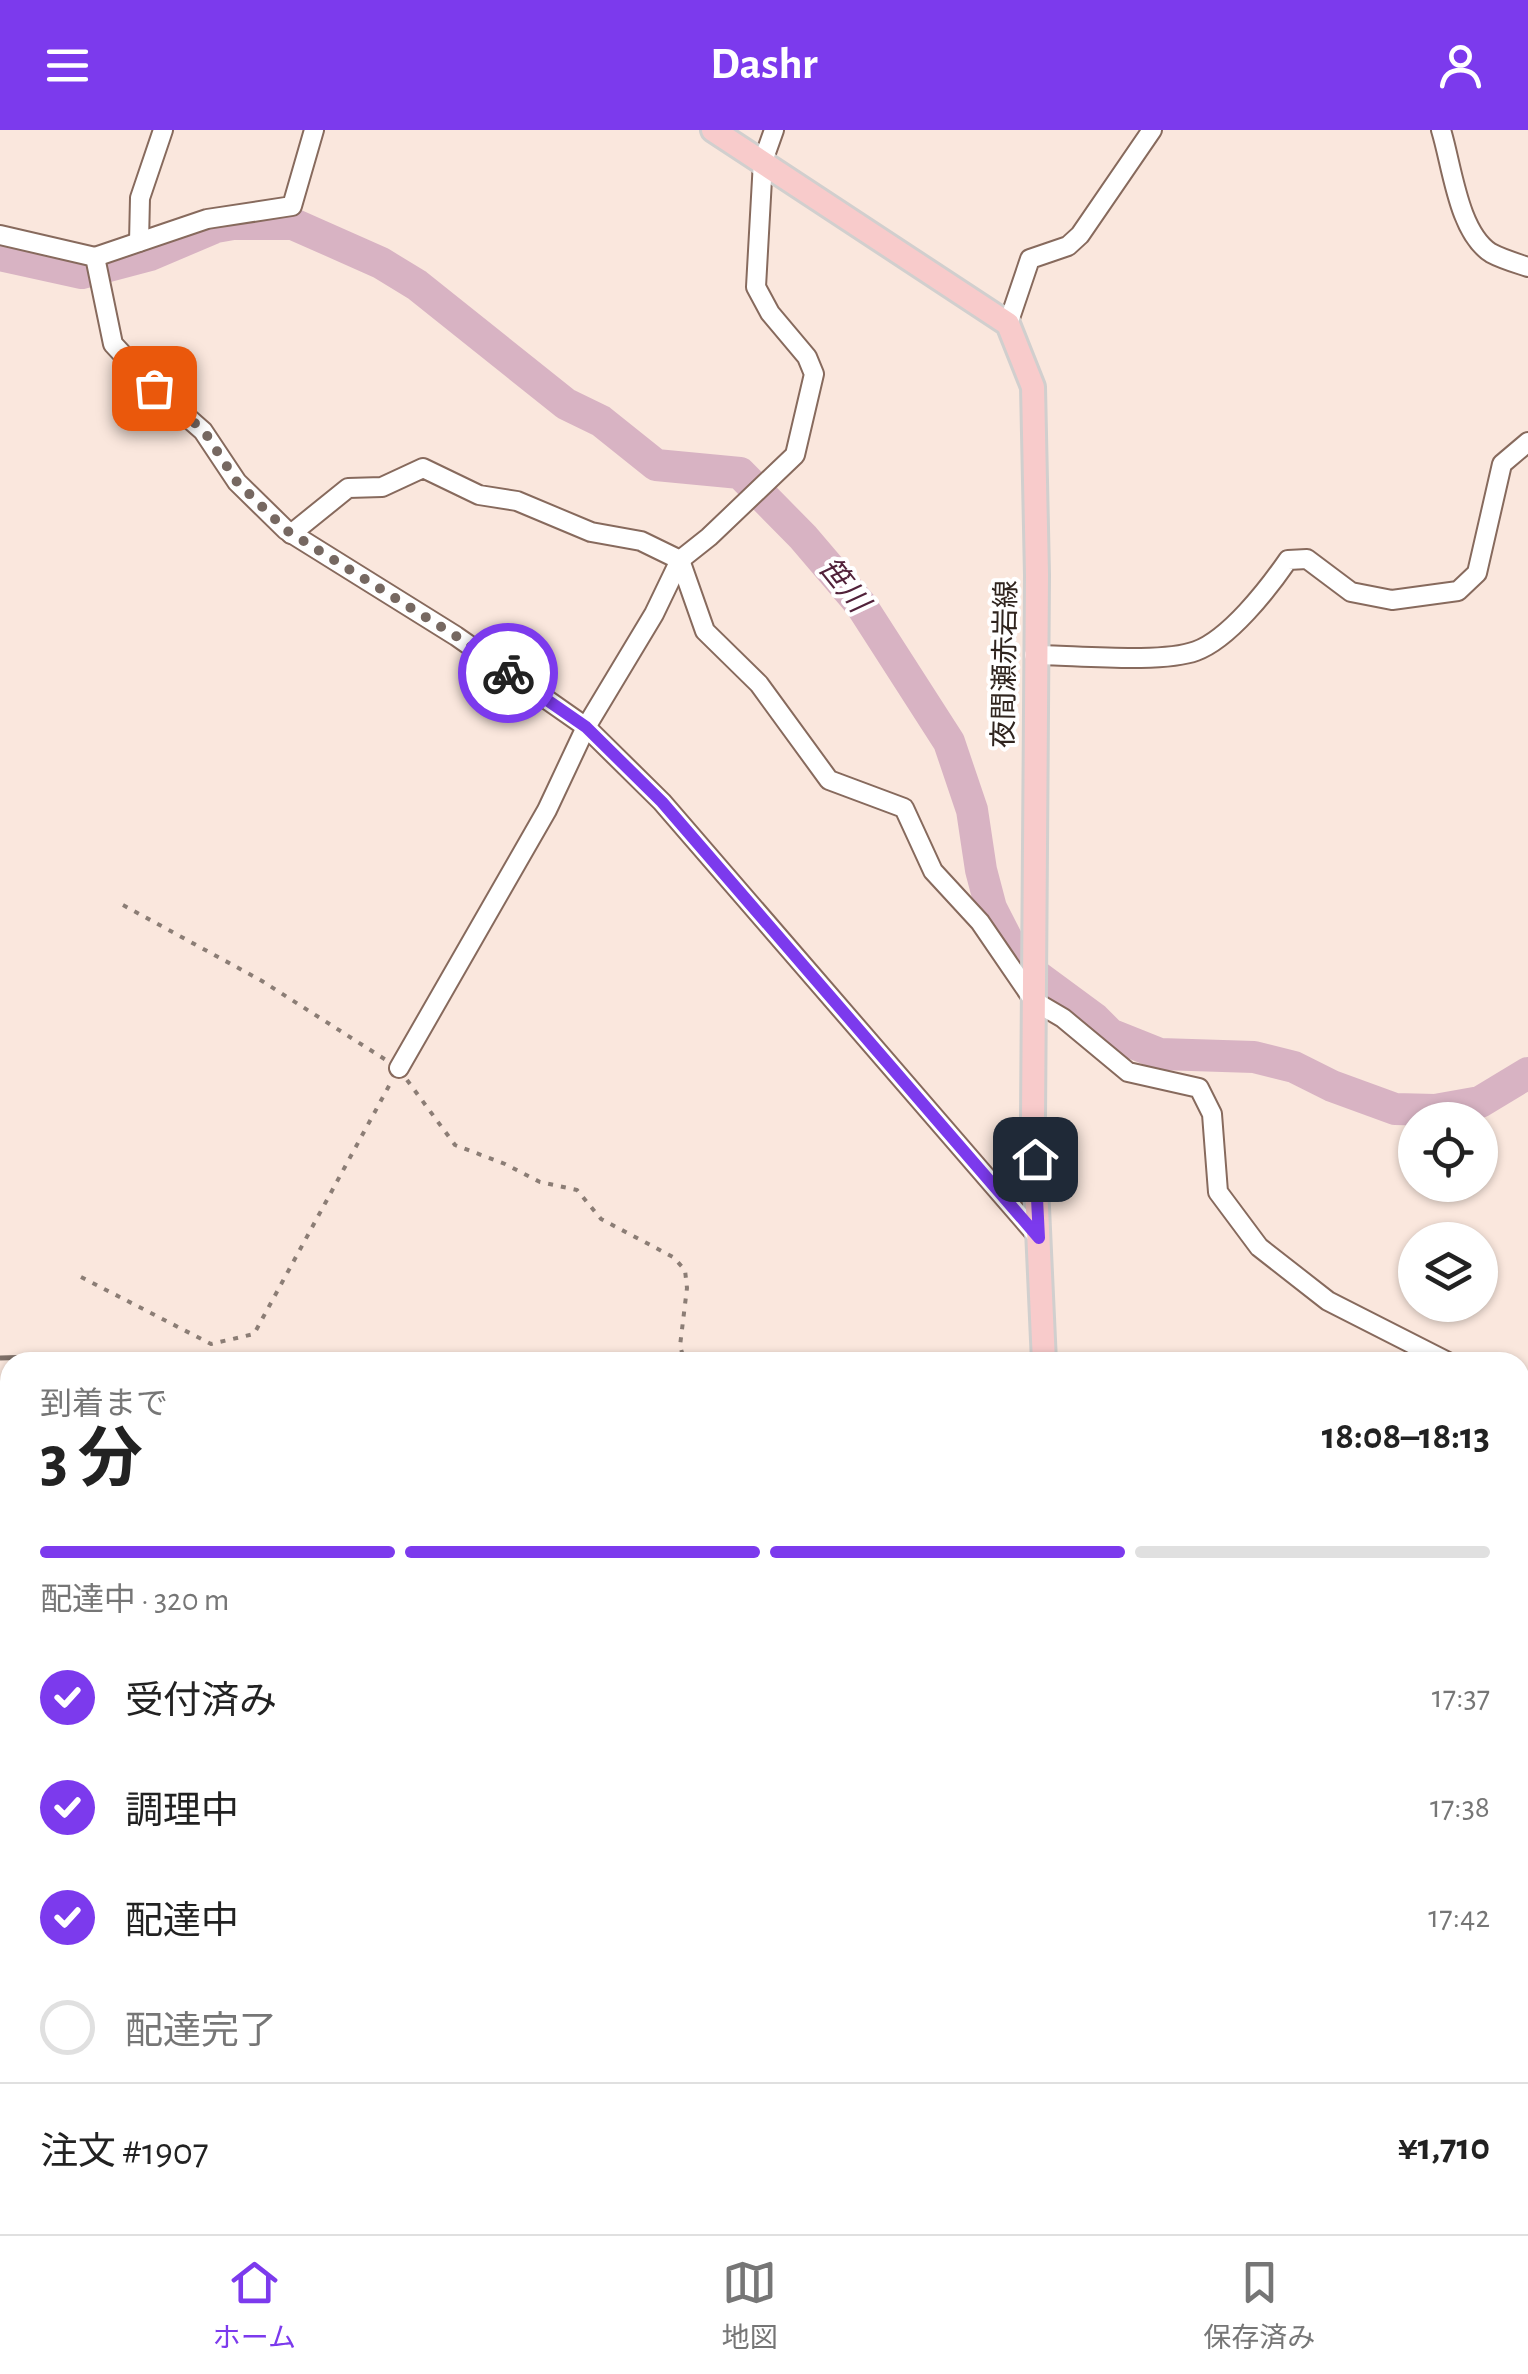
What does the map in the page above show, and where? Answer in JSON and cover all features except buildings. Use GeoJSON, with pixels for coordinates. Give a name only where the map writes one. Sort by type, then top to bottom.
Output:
{"type":"FeatureCollection","features":[{"type":"Feature","properties":{"kind":"main road"},"geometry":{"type":"LineString","coordinates":[[714,130],[1008,324]]}},
{"type":"Feature","properties":{"kind":"main road","name":"夜間瀬赤岩線"},"geometry":{"type":"LineString","coordinates":[[1008,324],[1033,387],[1037,575],[1032,1119],[1044,1352]]}},
{"type":"Feature","properties":{"kind":"street"},"geometry":{"type":"LineString","coordinates":[[140,242],[140,198],[162,130]]}},
{"type":"Feature","properties":{"kind":"street"},"geometry":{"type":"LineString","coordinates":[[0,236],[96,264],[140,242],[207,219],[292,206],[314,130]]}},
{"type":"Feature","properties":{"kind":"street"},"geometry":{"type":"LineString","coordinates":[[399,1068],[547,810],[586,727],[654,614],[680,560],[795,455],[814,374],[807,357],[770,313],[756,288],[763,162],[774,130]]}},
{"type":"Feature","properties":{"kind":"street"},"geometry":{"type":"LineString","coordinates":[[1008,324],[1030,259],[1068,246],[1080,235],[1152,130]]}},
{"type":"Feature","properties":{"kind":"street"},"geometry":{"type":"LineString","coordinates":[[1442,130],[1466,223],[1477,241],[1491,253],[1528,267]]}},
{"type":"Feature","properties":{"kind":"street"},"geometry":{"type":"LineString","coordinates":[[96,264],[113,344],[154,388],[204,431],[237,482],[291,534],[456,636],[586,727],[662,802],[1039,1238]]}},
{"type":"Feature","properties":{"kind":"street"},"geometry":{"type":"LineString","coordinates":[[1034,654],[1168,657],[1195,651],[1216,640],[1256,603],[1288,560],[1307,559],[1352,592],[1392,600],[1458,591],[1477,573],[1502,464],[1528,442]]}},
{"type":"Feature","properties":{"kind":"street"},"geometry":{"type":"LineString","coordinates":[[291,534],[348,488],[382,487],[423,468],[479,495],[516,501],[591,532],[641,541],[680,560],[705,631],[758,684],[829,780],[904,808],[933,871],[980,922],[1034,994],[1128,1072],[1199,1088],[1212,1114],[1218,1192],[1259,1247],[1328,1301],[1428,1352]]}},
{"type":"Feature","properties":{"kind":"path"},"geometry":{"type":"LineString","coordinates":[[123,905],[262,982],[399,1068],[455,1145],[540,1182],[577,1190],[601,1219],[673,1257],[685,1270],[687,1288],[682,1352]]}},
{"type":"Feature","properties":{"kind":"path"},"geometry":{"type":"LineString","coordinates":[[82,1277],[212,1344],[254,1334],[399,1068]]}},
{"type":"Feature","properties":{"kind":"waterway","name":"笹川"},"geometry":{"type":"LineString","coordinates":[[0,255],[82,273],[150,255],[216,227],[293,224],[381,263],[417,285],[566,404],[601,421],[656,465],[740,473],[803,537],[861,605],[949,742],[972,810],[991,908],[1019,963],[1110,1034],[1160,1054],[1254,1057],[1294,1067],[1395,1109],[1435,1110],[1480,1102],[1528,1073]]}},
{"type":"Feature","properties":{"kind":"way so far"},"geometry":{"type":"LineString","coordinates":[[154,388],[204,431],[237,482],[286,530],[508,673]]}},
{"type":"Feature","properties":{"kind":"route"},"geometry":{"type":"LineString","coordinates":[[508,673],[586,727],[662,802],[1039,1238],[1035,1159]]}}]}
